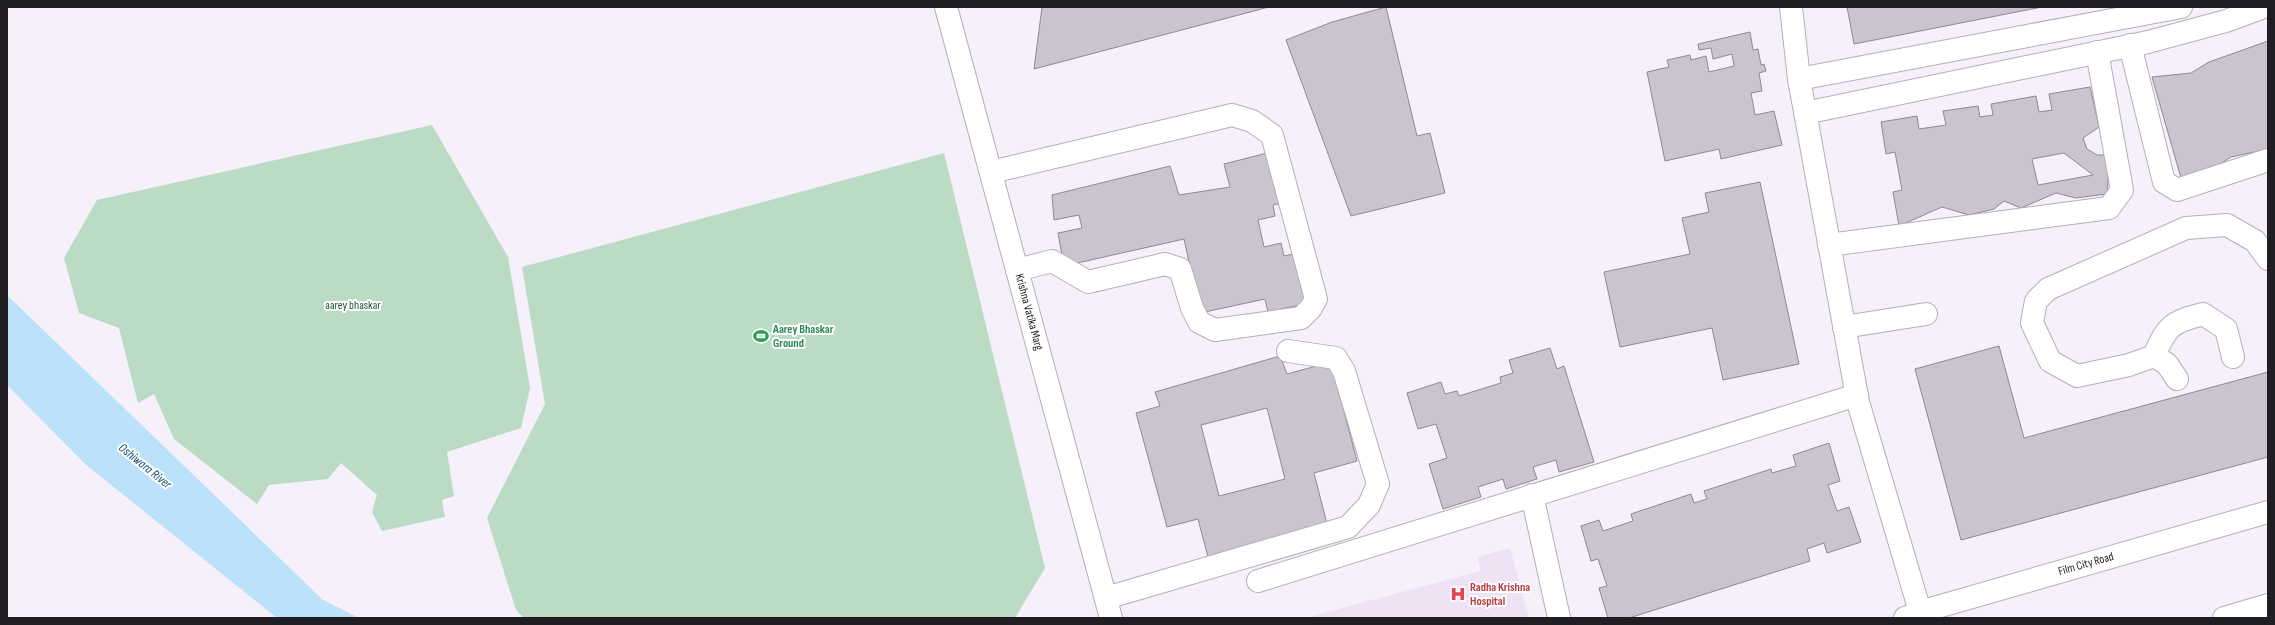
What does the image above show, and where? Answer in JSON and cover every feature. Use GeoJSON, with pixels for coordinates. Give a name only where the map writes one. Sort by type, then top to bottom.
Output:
{"type":"FeatureCollection","features":[{"type":"Feature","properties":{"kind":"street","name":"Krishna Vatika Marg"},"geometry":{"type":"LineString","coordinates":[[946,7],[1109,608]]}},
{"type":"Feature","properties":{"kind":"street"},"geometry":{"type":"LineString","coordinates":[[1791,7],[1799,79],[1857,395],[1916,616]]}},
{"type":"Feature","properties":{"kind":"street"},"geometry":{"type":"LineString","coordinates":[[1799,79],[2181,7]]}},
{"type":"Feature","properties":{"kind":"street"},"geometry":{"type":"LineString","coordinates":[[1805,113],[2130,45],[2226,21],[2264,7]]}},
{"type":"Feature","properties":{"kind":"street"},"geometry":{"type":"LineString","coordinates":[[2130,45],[2164,182],[2177,190],[2268,160]]}},
{"type":"Feature","properties":{"kind":"street"},"geometry":{"type":"LineString","coordinates":[[1829,245],[2109,208],[2122,190],[2097,52]]}},
{"type":"Feature","properties":{"kind":"street"},"geometry":{"type":"LineString","coordinates":[[990,172],[1232,115],[1252,121],[1272,135],[1316,299],[1311,308],[1300,318],[1216,330],[1199,322],[1192,308],[1180,269],[1165,264],[1088,282],[1052,261],[1017,270]]}},
{"type":"Feature","properties":{"kind":"street"},"geometry":{"type":"LineString","coordinates":[[2233,357],[2226,329],[2203,314],[2179,320],[2163,334],[2154,356],[2129,365],[2077,376],[2050,361],[2032,323],[2036,301],[2048,289],[2186,228],[2227,224],[2254,241],[2268,259]]}},
{"type":"Feature","properties":{"kind":"street"},"geometry":{"type":"LineString","coordinates":[[1846,335],[1927,321]]}},
{"type":"Feature","properties":{"kind":"street"},"geometry":{"type":"LineString","coordinates":[[1109,608],[1348,527],[1369,505],[1378,484],[1344,370],[1336,358],[1288,351]]}},
{"type":"Feature","properties":{"kind":"street"},"geometry":{"type":"LineString","coordinates":[[2154,356],[2167,364],[2177,379]]}},
{"type":"Feature","properties":{"kind":"street"},"geometry":{"type":"LineString","coordinates":[[1258,581],[1857,395]]}},
{"type":"Feature","properties":{"kind":"street"},"geometry":{"type":"LineString","coordinates":[[1532,495],[1559,618]]}},
{"type":"Feature","properties":{"kind":"street","name":"Film City Road"},"geometry":{"type":"LineString","coordinates":[[1916,616],[2268,512]]}},
{"type":"Feature","properties":{"kind":"street"},"geometry":{"type":"LineString","coordinates":[[2224,618],[2268,605]]}},
{"type":"Feature","properties":{"kind":"shaded area","name":"Radha Krishna Hospital"},"geometry":{"type":"Polygon","coordinates":[[[1510,548],[1529,618],[1305,618],[1481,571],[1477,557],[1510,548]]]}},
{"type":"Feature","properties":{"kind":"green space","name":"aarey bhaskar"},"geometry":{"type":"Polygon","coordinates":[[[432,125],[508,257],[530,388],[521,428],[447,452],[454,496],[442,500],[445,517],[382,531],[372,512],[377,495],[341,463],[328,479],[269,485],[257,504],[174,439],[154,394],[138,403],[119,328],[79,313],[64,258],[97,200],[432,125]]]}},
{"type":"Feature","properties":{"kind":"green space","name":"Aarey Bhaskar Ground"},"geometry":{"type":"Polygon","coordinates":[[[944,153],[1045,568],[1015,618],[524,618],[516,610],[487,518],[545,404],[522,267],[944,153]]]}},
{"type":"Feature","properties":{"kind":"water","name":"Oshiwara River"},"geometry":{"type":"Polygon","coordinates":[[[7,295],[323,600],[359,618],[277,618],[85,464],[7,385],[7,295]]]}},
{"type":"Feature","properties":{"kind":"building"},"geometry":{"type":"Polygon","coordinates":[[[1042,7],[1269,7],[1034,69],[1042,7]]]}},
{"type":"Feature","properties":{"kind":"building"},"geometry":{"type":"Polygon","coordinates":[[[1386,7],[1417,136],[1430,133],[1445,193],[1351,216],[1286,40],[1332,22],[1386,7]]]}},
{"type":"Feature","properties":{"kind":"building"},"geometry":{"type":"Polygon","coordinates":[[[1847,7],[2042,7],[1854,44],[1847,7]]]}},
{"type":"Feature","properties":{"kind":"building"},"geometry":{"type":"Polygon","coordinates":[[[1750,32],[1753,50],[1758,49],[1761,65],[1764,64],[1766,71],[1759,73],[1762,91],[1751,93],[1755,115],[1774,111],[1782,145],[1721,159],[1719,149],[1665,161],[1647,72],[1669,67],[1667,60],[1690,55],[1691,60],[1706,56],[1709,72],[1734,66],[1732,54],[1713,59],[1711,48],[1699,50],[1698,44],[1750,32]]]}},
{"type":"Feature","properties":{"kind":"building"},"geometry":{"type":"Polygon","coordinates":[[[2268,41],[2268,149],[2231,157],[2216,167],[2181,178],[2152,77],[2191,73],[2209,62],[2268,41]]]}},
{"type":"Feature","properties":{"kind":"building"},"geometry":{"type":"Polygon","coordinates":[[[2090,87],[2099,127],[2083,138],[2087,149],[2097,155],[2110,155],[2107,194],[2076,198],[2056,193],[2021,208],[2004,201],[1994,209],[1969,215],[1942,207],[1899,226],[1893,192],[1902,190],[1895,152],[1886,154],[1881,122],[1917,116],[1919,129],[1946,125],[1943,111],[1978,106],[1980,117],[1993,115],[1991,104],[2036,96],[2039,112],[2052,110],[2049,94],[2090,87]],[[2064,153],[2032,159],[2038,185],[2093,175],[2064,153]]]}},
{"type":"Feature","properties":{"kind":"building"},"geometry":{"type":"Polygon","coordinates":[[[1271,152],[1282,203],[1273,205],[1275,216],[1258,220],[1264,247],[1281,243],[1284,256],[1298,253],[1309,303],[1268,312],[1265,299],[1200,313],[1184,239],[1064,266],[1058,233],[1082,228],[1079,215],[1054,220],[1052,195],[1170,166],[1179,195],[1230,187],[1224,164],[1271,152]]]}},
{"type":"Feature","properties":{"kind":"building"},"geometry":{"type":"Polygon","coordinates":[[[1760,182],[1799,364],[1723,380],[1712,328],[1620,347],[1604,272],[1690,254],[1682,218],[1709,212],[1705,193],[1760,182]]]}},
{"type":"Feature","properties":{"kind":"building"},"geometry":{"type":"Polygon","coordinates":[[[1999,346],[2024,438],[2268,372],[2268,457],[1961,540],[1915,369],[1999,346]]]}},
{"type":"Feature","properties":{"kind":"building"},"geometry":{"type":"Polygon","coordinates":[[[1550,348],[1557,369],[1564,366],[1594,462],[1559,472],[1556,460],[1533,467],[1537,479],[1506,489],[1503,479],[1478,487],[1481,497],[1443,509],[1429,464],[1447,458],[1436,424],[1418,429],[1407,393],[1441,382],[1445,394],[1457,391],[1459,396],[1501,383],[1500,377],[1513,373],[1509,360],[1550,348]]]}},
{"type":"Feature","properties":{"kind":"building"},"geometry":{"type":"Polygon","coordinates":[[[1280,356],[1287,374],[1331,362],[1357,461],[1314,473],[1327,524],[1208,557],[1198,519],[1167,527],[1136,413],[1160,406],[1155,392],[1280,356]],[[1267,408],[1201,425],[1219,496],[1285,479],[1267,408]]]}},
{"type":"Feature","properties":{"kind":"building"},"geometry":{"type":"Polygon","coordinates":[[[1829,443],[1840,481],[1828,485],[1837,511],[1849,507],[1861,542],[1827,553],[1824,543],[1807,549],[1810,561],[1629,618],[1608,618],[1599,588],[1607,586],[1598,559],[1591,561],[1581,526],[1599,520],[1603,531],[1633,521],[1631,514],[1691,494],[1694,503],[1707,499],[1704,491],[1771,469],[1772,473],[1796,466],[1793,455],[1829,443]]]}},
{"type":"Feature","properties":{"kind":"place","name":"Aarey Bhaskar Ground"},"geometry":{"type":"Point","coordinates":[761,336]}},
{"type":"Feature","properties":{"kind":"place","name":"Radha Krishna Hospital"},"geometry":{"type":"Point","coordinates":[1458,594]}}]}
